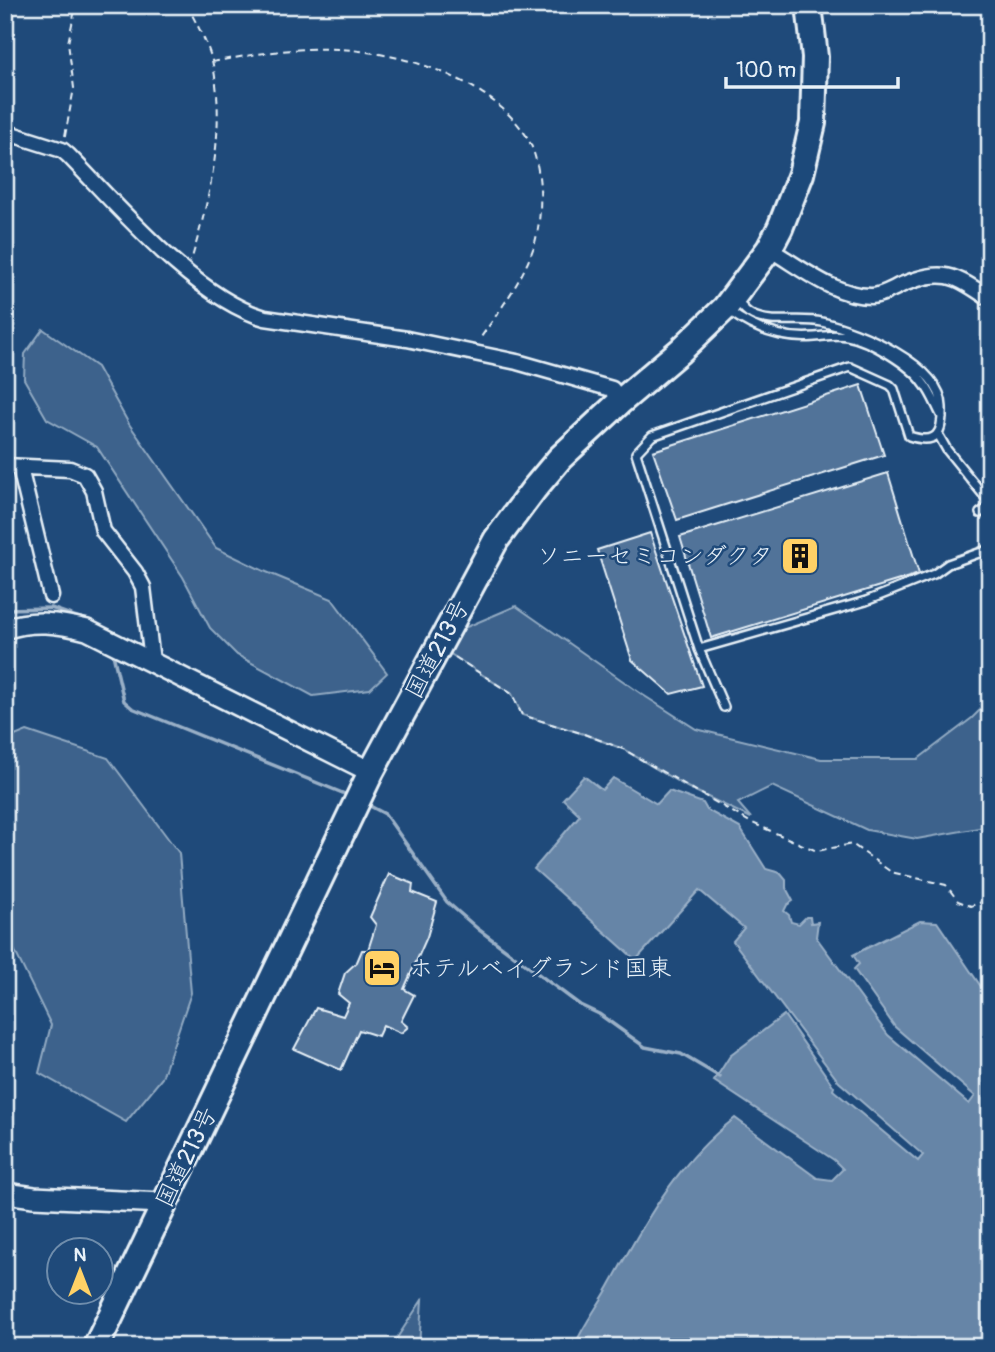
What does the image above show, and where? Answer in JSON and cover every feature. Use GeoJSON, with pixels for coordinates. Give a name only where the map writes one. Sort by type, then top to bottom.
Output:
{"type":"FeatureCollection","features":[{"type":"Feature","properties":{"kind":"highway","name":"国道213号"},"geometry":{"type":"LineString","coordinates":[[96,1347],[371,772],[496,540],[560,458],[690,342],[729,303],[769,249],[792,199],[809,148],[816,88],[816,57],[809,5]]}},
{"type":"Feature","properties":{"kind":"street"},"geometry":{"type":"LineString","coordinates":[[5,132],[62,150],[158,245],[207,289],[256,316],[407,339],[517,362],[612,389],[621,401]]}},
{"type":"Feature","properties":{"kind":"street"},"geometry":{"type":"LineString","coordinates":[[769,249],[836,288],[855,294],[874,296],[930,274],[942,274],[959,280],[990,299]]}},
{"type":"Feature","properties":{"kind":"street"},"geometry":{"type":"LineString","coordinates":[[51,596],[12,467],[78,471],[90,481],[103,531],[143,587],[152,661]]}},
{"type":"Feature","properties":{"kind":"street"},"geometry":{"type":"LineString","coordinates":[[5,629],[22,623],[57,623],[87,630],[371,772]]}},
{"type":"Feature","properties":{"kind":"street"},"geometry":{"type":"LineString","coordinates":[[5,1193],[34,1197],[163,1203]]}},
{"type":"Feature","properties":{"kind":"lane"},"geometry":{"type":"LineString","coordinates":[[724,706],[699,649],[636,453],[652,436],[850,367],[894,389],[909,436],[927,440],[934,438],[939,433],[943,418],[942,400],[933,383],[912,362],[865,335],[818,321],[765,319],[729,303]]}},
{"type":"Feature","properties":{"kind":"lane"},"geometry":{"type":"LineString","coordinates":[[729,303],[747,324],[785,337],[836,335],[862,341],[893,358],[916,375],[925,384],[943,418]]}},
{"type":"Feature","properties":{"kind":"lane"},"geometry":{"type":"LineString","coordinates":[[939,433],[947,450],[990,504],[980,513]]}},
{"type":"Feature","properties":{"kind":"lane"},"geometry":{"type":"LineString","coordinates":[[699,649],[866,601],[933,574],[948,564],[990,549]]}},
{"type":"Feature","properties":{"kind":"path"},"geometry":{"type":"LineString","coordinates":[[62,150],[74,88],[68,43],[76,5]]}},
{"type":"Feature","properties":{"kind":"path"},"geometry":{"type":"LineString","coordinates":[[187,5],[212,62],[216,95],[215,165],[188,272]]}},
{"type":"Feature","properties":{"kind":"path"},"geometry":{"type":"LineString","coordinates":[[212,62],[254,54],[312,49],[338,49],[399,59],[441,73],[468,86],[496,104],[524,132],[534,152],[538,175],[540,209],[534,247],[515,287],[470,352]]}},
{"type":"Feature","properties":{"kind":"path"},"geometry":{"type":"LineString","coordinates":[[449,653],[512,694],[522,715],[623,749],[750,822],[817,851],[852,844],[891,872],[946,885],[958,901],[971,906],[990,900]]}},
{"type":"Feature","properties":{"kind":"shaded area"},"geometry":{"type":"Polygon","coordinates":[[[43,329],[97,367],[129,424],[216,548],[332,599],[387,673],[370,689],[313,696],[237,655],[210,628],[183,577],[97,447],[47,419],[24,379],[25,354],[43,329]]]}},
{"type":"Feature","properties":{"kind":"shaded area"},"geometry":{"type":"Polygon","coordinates":[[[516,606],[696,729],[821,759],[918,759],[972,718],[990,700],[990,826],[917,839],[867,830],[772,786],[738,803],[751,818],[687,787],[623,749],[522,715],[512,694],[449,653],[464,628],[516,606]]]}},
{"type":"Feature","properties":{"kind":"shaded area"},"geometry":{"type":"Polygon","coordinates":[[[27,731],[108,758],[179,853],[191,993],[162,1078],[126,1122],[39,1073],[51,1025],[9,939],[5,937],[5,740],[27,731]]]}},
{"type":"Feature","properties":{"kind":"shaded area"},"geometry":{"type":"Polygon","coordinates":[[[584,776],[602,790],[613,778],[657,804],[669,791],[703,803],[707,810],[740,828],[766,869],[780,873],[786,880],[786,888],[793,901],[784,911],[791,922],[799,924],[806,917],[810,917],[811,923],[818,922],[816,937],[888,1035],[969,1104],[975,1096],[895,1027],[854,969],[859,964],[853,955],[920,921],[937,922],[982,988],[990,985],[990,1347],[574,1347],[665,1193],[696,1154],[735,1118],[817,1178],[832,1180],[843,1169],[834,1160],[714,1081],[730,1056],[784,1015],[834,1087],[833,1090],[918,1161],[923,1155],[839,1082],[733,941],[744,928],[699,890],[636,960],[534,869],[580,815],[563,799],[584,776]]]}},
{"type":"Feature","properties":{"kind":"shaded area"},"geometry":{"type":"Polygon","coordinates":[[[422,1300],[419,1347],[391,1347],[422,1300]]]}},
{"type":"Feature","properties":{"kind":"building"},"geometry":{"type":"Polygon","coordinates":[[[861,385],[884,455],[677,520],[653,451],[861,385]]]}},
{"type":"Feature","properties":{"kind":"building","name":"ソニーセミコンダクタ"},"geometry":{"type":"Polygon","coordinates":[[[888,473],[919,574],[711,638],[680,537],[888,473]]]}},
{"type":"Feature","properties":{"kind":"building"},"geometry":{"type":"Polygon","coordinates":[[[650,533],[702,686],[671,694],[632,660],[597,550],[650,533]]]}},
{"type":"Feature","properties":{"kind":"building","name":"ホテルベイグランド国東"},"geometry":{"type":"Polygon","coordinates":[[[389,874],[413,884],[412,892],[437,902],[427,937],[404,989],[414,995],[401,1021],[408,1027],[401,1033],[383,1025],[378,1036],[359,1030],[341,1070],[294,1049],[316,1008],[343,1016],[349,1003],[338,994],[345,973],[357,962],[362,950],[368,950],[376,925],[370,917],[389,874]]]}},
{"type":"Feature","properties":{"kind":"waterway"},"geometry":{"type":"LineString","coordinates":[[5,609],[51,608],[85,620]]}},
{"type":"Feature","properties":{"kind":"waterway"},"geometry":{"type":"LineString","coordinates":[[112,650],[124,701],[132,708],[345,794]]}},
{"type":"Feature","properties":{"kind":"waterway"},"geometry":{"type":"LineString","coordinates":[[370,806],[385,814],[447,902],[478,929],[580,1005],[599,1014],[645,1047],[681,1054],[720,1077]]}},
{"type":"Feature","properties":{"kind":"place","name":"ソニーセミコンダクタ"},"geometry":{"type":"Point","coordinates":[800,556]}},
{"type":"Feature","properties":{"kind":"place","name":"ホテルベイグランド国東"},"geometry":{"type":"Point","coordinates":[382,968]}}]}
